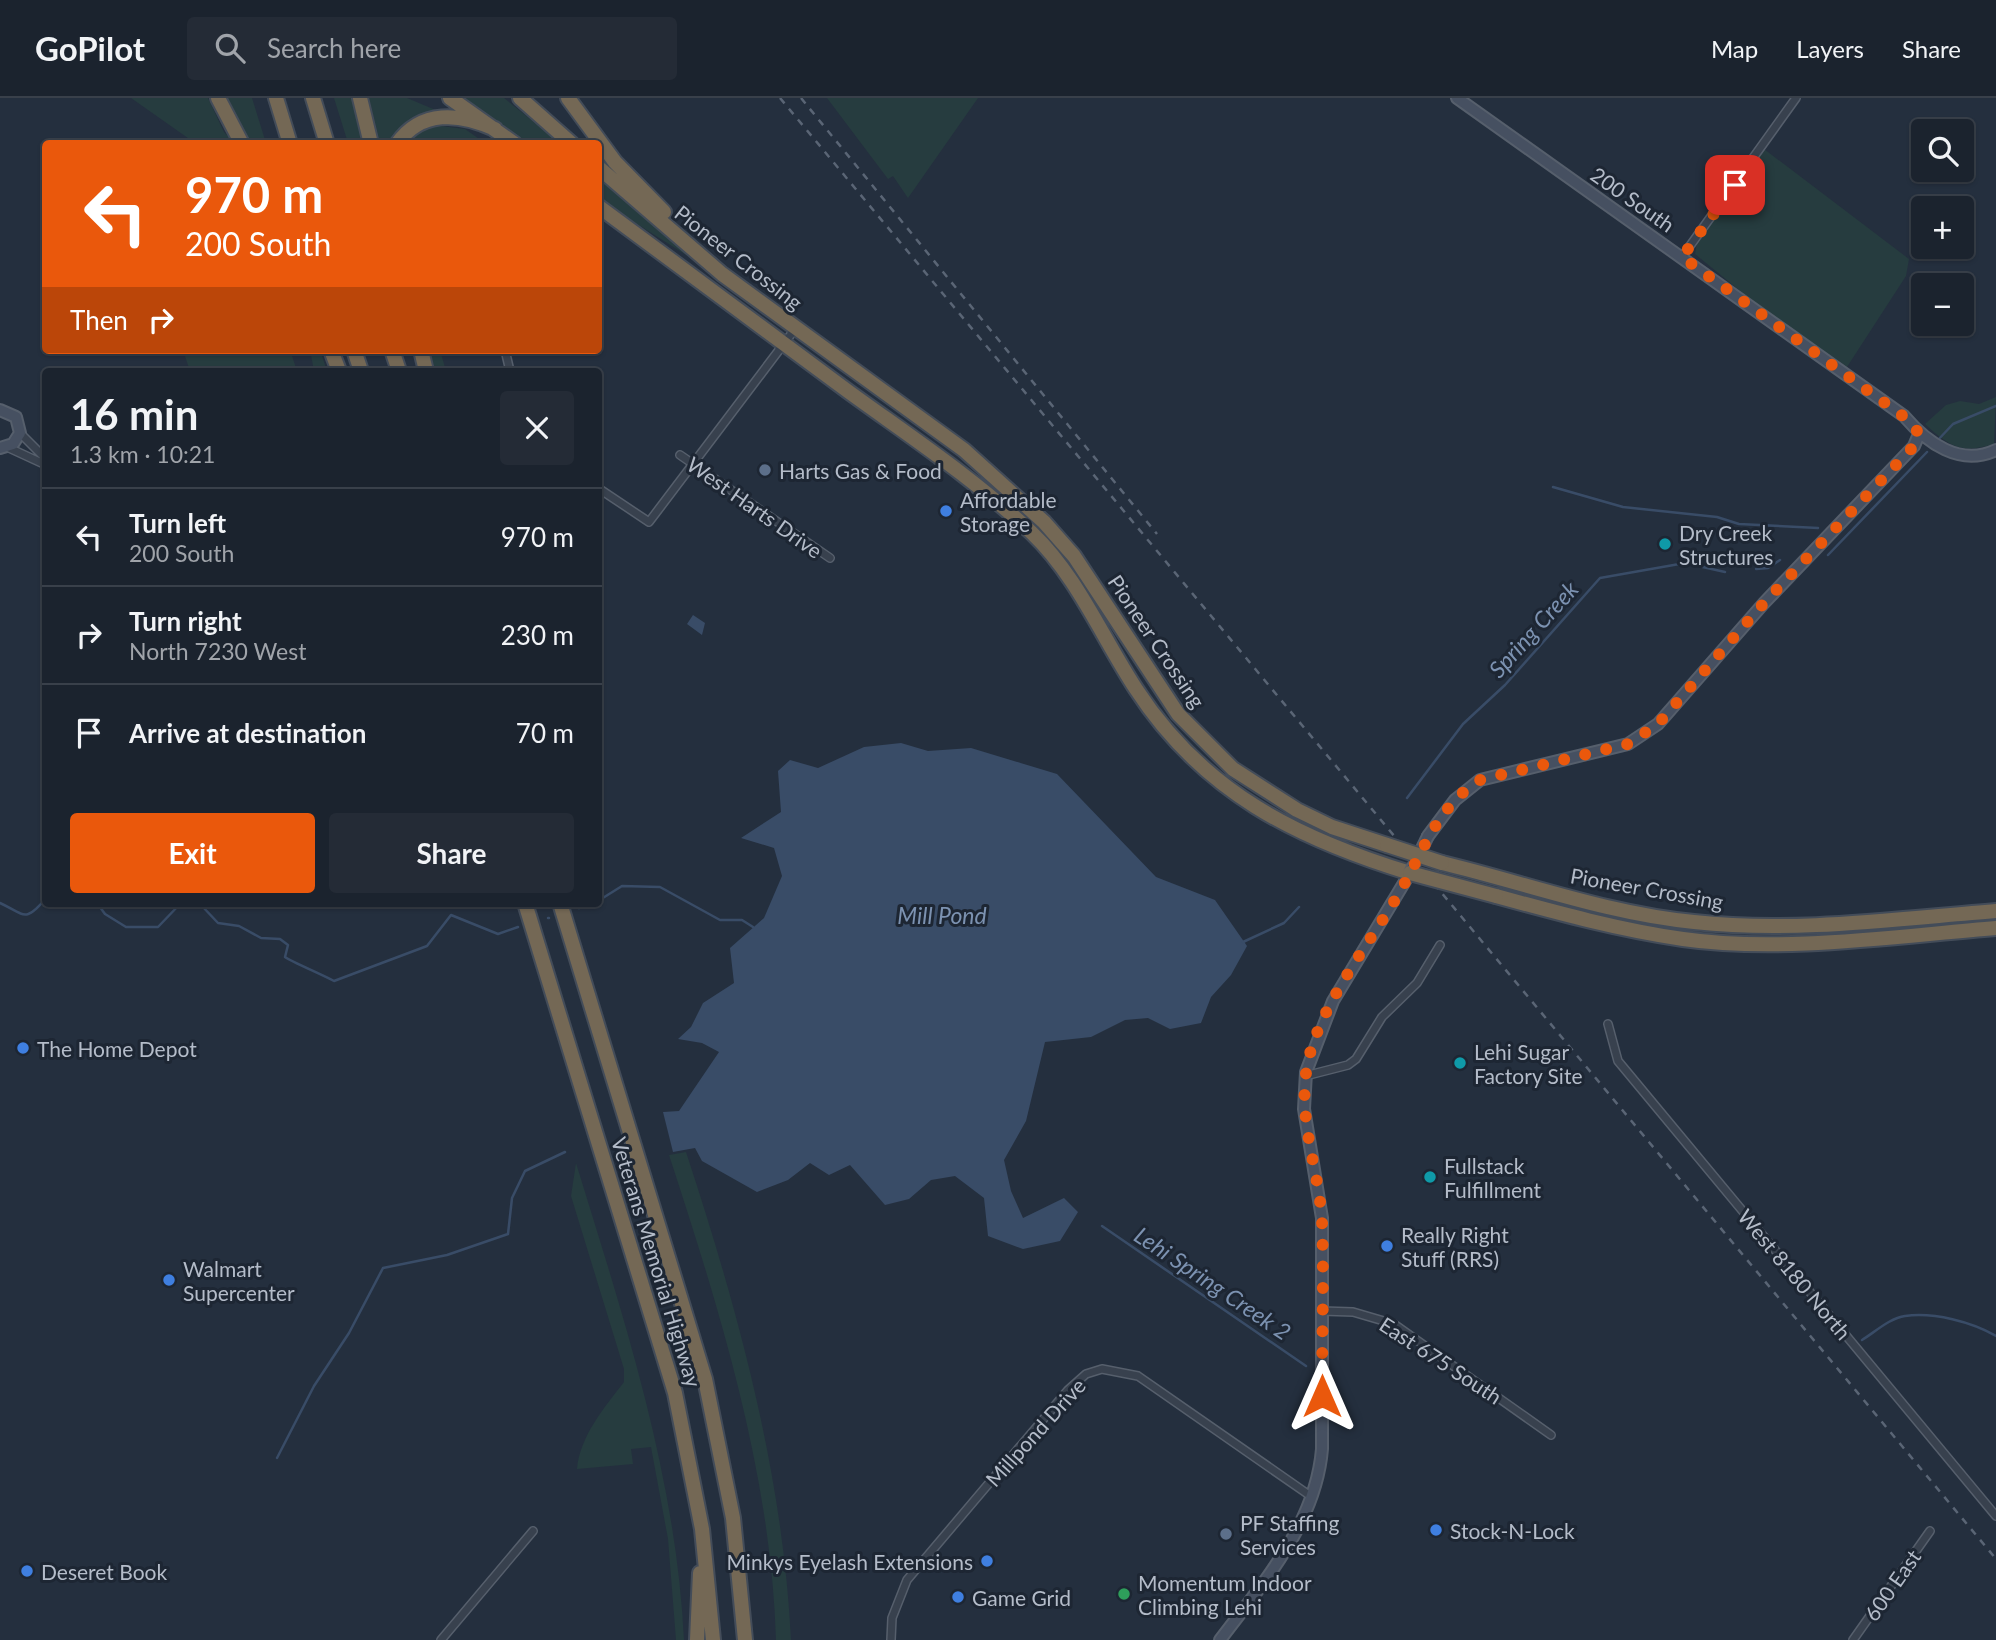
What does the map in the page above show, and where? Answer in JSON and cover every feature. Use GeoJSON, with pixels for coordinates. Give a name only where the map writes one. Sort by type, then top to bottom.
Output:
{"type":"FeatureCollection","features":[{"type":"Feature","properties":{"kind":"highway"},"geometry":{"type":"LineString","coordinates":[[218,98],[240,140]]}},
{"type":"Feature","properties":{"kind":"highway"},"geometry":{"type":"LineString","coordinates":[[276,98],[289,140]]}},
{"type":"Feature","properties":{"kind":"highway"},"geometry":{"type":"LineString","coordinates":[[313,98],[326,140]]}},
{"type":"Feature","properties":{"kind":"highway"},"geometry":{"type":"LineString","coordinates":[[360,98],[370,140]]}},
{"type":"Feature","properties":{"kind":"highway"},"geometry":{"type":"LineString","coordinates":[[450,98],[510,140]]}},
{"type":"Feature","properties":{"kind":"highway"},"geometry":{"type":"LineString","coordinates":[[520,98],[567,140]]}},
{"type":"Feature","properties":{"kind":"highway"},"geometry":{"type":"LineString","coordinates":[[568,98],[599,140]]}},
{"type":"Feature","properties":{"kind":"highway"},"geometry":{"type":"LineString","coordinates":[[401,140],[418,123],[439,116],[466,118],[495,129]]}},
{"type":"Feature","properties":{"kind":"highway"},"geometry":{"type":"LineString","coordinates":[[602,144],[643,192],[705,248],[773,301],[795,328]]}},
{"type":"Feature","properties":{"kind":"highway","name":"Pioneer Crossing"},"geometry":{"type":"LineString","coordinates":[[602,171],[689,247],[795,328],[964,450],[1044,522],[1074,556],[1178,714],[1233,769],[1297,810],[1360,837],[1419,856],[1599,904],[1692,922],[1770,927],[1996,911]]}},
{"type":"Feature","properties":{"kind":"highway","name":"Pioneer Crossing"},"geometry":{"type":"LineString","coordinates":[[602,209],[952,467],[1034,535],[1080,594],[1137,690],[1162,725],[1212,776],[1278,821],[1354,855],[1410,873],[1591,922],[1684,939],[1762,944],[1996,928]]}},
{"type":"Feature","properties":{"kind":"highway","name":"Veterans Memorial Highway"},"geometry":{"type":"LineString","coordinates":[[526,907],[667,1363],[690,1456],[702,1530],[713,1640]]}},
{"type":"Feature","properties":{"kind":"highway","name":"Veterans Memorial Highway"},"geometry":{"type":"LineString","coordinates":[[562,907],[705,1379],[733,1518],[745,1640]]}},
{"type":"Feature","properties":{"kind":"highway"},"geometry":{"type":"LineString","coordinates":[[697,1640],[702,1530]]}},
{"type":"Feature","properties":{"kind":"street","name":"200 South"},"geometry":{"type":"LineString","coordinates":[[1457,98],[1903,416],[1919,433],[1942,448],[1973,457],[1996,450]]}},
{"type":"Feature","properties":{"kind":"street"},"geometry":{"type":"LineString","coordinates":[[1682,257],[1796,98]]}},
{"type":"Feature","properties":{"kind":"street"},"geometry":{"type":"LineString","coordinates":[[602,491],[649,522],[795,328]]}},
{"type":"Feature","properties":{"kind":"street"},"geometry":{"type":"LineString","coordinates":[[0,410],[16,417],[20,433],[42,455]]}},
{"type":"Feature","properties":{"kind":"street"},"geometry":{"type":"LineString","coordinates":[[3,448],[18,439],[20,433]]}},
{"type":"Feature","properties":{"kind":"street"},"geometry":{"type":"LineString","coordinates":[[1220,1640],[1304,1519],[1312,1497],[1322,1449],[1322,1219],[1304,1109],[1306,1076],[1316,1039],[1333,1001],[1398,895],[1428,836],[1441,815],[1465,789],[1480,780],[1628,744],[1658,724],[1764,603],[1914,446],[1919,433]]}},
{"type":"Feature","properties":{"kind":"street"},"geometry":{"type":"LineString","coordinates":[[3,448],[42,463]]}},
{"type":"Feature","properties":{"kind":"street","name":"West Harts Drive"},"geometry":{"type":"LineString","coordinates":[[680,455],[830,558]]}},
{"type":"Feature","properties":{"kind":"street"},"geometry":{"type":"LineString","coordinates":[[1306,1076],[1348,1065],[1356,1059],[1375,1026],[1417,983],[1440,945]]}},
{"type":"Feature","properties":{"kind":"street","name":"West 8180 North"},"geometry":{"type":"LineString","coordinates":[[1608,1024],[1618,1061],[1996,1516]]}},
{"type":"Feature","properties":{"kind":"street","name":"East 675 South"},"geometry":{"type":"LineString","coordinates":[[1322,1311],[1353,1312],[1394,1324],[1551,1435]]}},
{"type":"Feature","properties":{"kind":"street","name":"Millpond Drive"},"geometry":{"type":"LineString","coordinates":[[891,1640],[892,1618],[907,1580],[1068,1390],[1086,1374],[1102,1369],[1138,1376],[1312,1497]]}},
{"type":"Feature","properties":{"kind":"street"},"geometry":{"type":"LineString","coordinates":[[441,1640],[533,1531]]}},
{"type":"Feature","properties":{"kind":"street","name":"600 East"},"geometry":{"type":"LineString","coordinates":[[1853,1640],[1930,1531]]}},
{"type":"Feature","properties":{"kind":"green space"},"geometry":{"type":"Polygon","coordinates":[[[131,98],[208,98],[224,132],[231,140],[191,140],[131,98]]]}},
{"type":"Feature","properties":{"kind":"green space"},"geometry":{"type":"Polygon","coordinates":[[[227,98],[252,98],[265,140],[248,140],[227,98]]]}},
{"type":"Feature","properties":{"kind":"green space"},"geometry":{"type":"Polygon","coordinates":[[[334,98],[353,98],[362,140],[347,140],[334,98]]]}},
{"type":"Feature","properties":{"kind":"green space"},"geometry":{"type":"Polygon","coordinates":[[[369,98],[407,98],[438,111],[397,140],[379,140],[369,98]]]}},
{"type":"Feature","properties":{"kind":"green space"},"geometry":{"type":"Polygon","coordinates":[[[462,98],[504,98],[556,140],[518,140],[462,98]]]}},
{"type":"Feature","properties":{"kind":"green space"},"geometry":{"type":"Polygon","coordinates":[[[827,98],[978,98],[908,198],[893,176],[888,179],[827,98]]]}},
{"type":"Feature","properties":{"kind":"green space"},"geometry":{"type":"Polygon","coordinates":[[[439,123],[441,126],[465,129],[481,140],[408,140],[414,133],[439,123]]]}},
{"type":"Feature","properties":{"kind":"green space"},"geometry":{"type":"Polygon","coordinates":[[[1764,149],[1909,259],[1906,276],[1847,367],[1750,299],[1695,254],[1697,243],[1764,149]]]}},
{"type":"Feature","properties":{"kind":"green space"},"geometry":{"type":"Polygon","coordinates":[[[602,179],[691,258],[602,202],[602,179]]]}},
{"type":"Feature","properties":{"kind":"green space"},"geometry":{"type":"Polygon","coordinates":[[[184,354],[291,354],[296,368],[189,368],[184,354]]]}},
{"type":"Feature","properties":{"kind":"green space"},"geometry":{"type":"Polygon","coordinates":[[[311,354],[321,354],[326,368],[313,368],[311,354]]]}},
{"type":"Feature","properties":{"kind":"green space"},"geometry":{"type":"Polygon","coordinates":[[[431,354],[441,354],[445,368],[434,368],[431,354]]]}},
{"type":"Feature","properties":{"kind":"green space"},"geometry":{"type":"Polygon","coordinates":[[[1996,397],[1994,444],[1973,448],[1956,446],[1925,424],[1946,405],[1960,401],[1979,404],[1996,397]]]}},
{"type":"Feature","properties":{"kind":"green space"},"geometry":{"type":"Polygon","coordinates":[[[686,1152],[723,1272],[755,1393],[779,1516],[791,1640],[776,1640],[764,1516],[740,1394],[707,1273],[669,1155],[686,1152]]]}},
{"type":"Feature","properties":{"kind":"green space"},"geometry":{"type":"Polygon","coordinates":[[[576,1163],[629,1339],[659,1458],[679,1579],[684,1640],[676,1640],[668,1539],[651,1447],[631,1449],[633,1464],[577,1469],[588,1434],[624,1382],[624,1369],[571,1196],[576,1163]]]}},
{"type":"Feature","properties":{"kind":"water"},"geometry":{"type":"Polygon","coordinates":[[[693,615],[705,623],[702,635],[687,624],[693,615]]]}},
{"type":"Feature","properties":{"kind":"water","name":"Mill Pond"},"geometry":{"type":"Polygon","coordinates":[[[901,743],[928,751],[971,748],[1057,774],[1156,877],[1215,900],[1247,946],[1231,975],[1211,997],[1201,1023],[1170,1029],[1148,1018],[1125,1020],[1091,1037],[1045,1042],[1026,1121],[1004,1160],[1011,1191],[1023,1218],[1064,1198],[1078,1212],[1060,1241],[1023,1249],[988,1236],[984,1198],[955,1176],[931,1180],[909,1199],[885,1205],[850,1165],[829,1175],[810,1163],[788,1180],[757,1192],[702,1161],[695,1148],[673,1152],[663,1112],[679,1111],[719,1052],[702,1043],[678,1039],[691,1027],[703,1003],[734,983],[730,948],[764,918],[782,876],[774,848],[741,838],[781,812],[778,771],[790,760],[818,768],[864,747],[901,743]]]}},
{"type":"Feature","properties":{"kind":"waterway","name":"Spring Creek"},"geometry":{"type":"LineString","coordinates":[[1937,441],[1953,424],[1996,406]]}},
{"type":"Feature","properties":{"kind":"waterway","name":"Spring Creek"},"geometry":{"type":"LineString","coordinates":[[1828,555],[1927,452]]}},
{"type":"Feature","properties":{"kind":"waterway"},"geometry":{"type":"LineString","coordinates":[[1553,487],[1623,507],[1717,517],[1739,524],[1818,528]]}},
{"type":"Feature","properties":{"kind":"waterway","name":"Spring Creek"},"geometry":{"type":"LineString","coordinates":[[1756,569],[1768,568],[1780,560]]}},
{"type":"Feature","properties":{"kind":"waterway","name":"Spring Creek"},"geometry":{"type":"LineString","coordinates":[[1407,798],[1463,724],[1505,685],[1600,578],[1685,563],[1725,572]]}},
{"type":"Feature","properties":{"kind":"waterway"},"geometry":{"type":"LineString","coordinates":[[602,898],[622,886],[660,887],[720,920],[742,920],[753,927]]}},
{"type":"Feature","properties":{"kind":"waterway"},"geometry":{"type":"LineString","coordinates":[[0,903],[20,913],[29,914],[42,903]]}},
{"type":"Feature","properties":{"kind":"waterway"},"geometry":{"type":"LineString","coordinates":[[100,907],[105,914],[126,927],[158,927],[177,907]]}},
{"type":"Feature","properties":{"kind":"waterway"},"geometry":{"type":"LineString","coordinates":[[203,907],[218,923],[239,926],[261,938],[280,939],[288,945],[285,957],[334,981],[427,946],[451,915],[498,934],[518,927]]}},
{"type":"Feature","properties":{"kind":"waterway","name":"Spring Creek"},"geometry":{"type":"LineString","coordinates":[[1243,942],[1284,923],[1299,907]]}},
{"type":"Feature","properties":{"kind":"waterway"},"geometry":{"type":"LineString","coordinates":[[277,1458],[314,1386],[349,1333],[383,1268],[447,1255],[508,1234],[512,1198],[525,1171],[565,1152]]}},
{"type":"Feature","properties":{"kind":"waterway","name":"Lehi Spring Creek 2"},"geometry":{"type":"LineString","coordinates":[[1102,1226],[1306,1366]]}},
{"type":"Feature","properties":{"kind":"waterway"},"geometry":{"type":"LineString","coordinates":[[1862,1340],[1894,1319],[1916,1315],[1952,1319],[1976,1326],[1996,1336]]}},
{"type":"Feature","properties":{"kind":"railway"},"geometry":{"type":"LineString","coordinates":[[780,98],[1996,1559]]}},
{"type":"Feature","properties":{"kind":"railway"},"geometry":{"type":"LineString","coordinates":[[801,98],[1157,534]]}},
{"type":"Feature","properties":{"kind":"place","name":"Harts Gas & Food"},"geometry":{"type":"Point","coordinates":[765,470]}},
{"type":"Feature","properties":{"kind":"place","name":"Affordable Storage"},"geometry":{"type":"Point","coordinates":[946,511]}},
{"type":"Feature","properties":{"kind":"place","name":"Dry Creek Structures"},"geometry":{"type":"Point","coordinates":[1665,544]}},
{"type":"Feature","properties":{"kind":"place","name":"The Home Depot"},"geometry":{"type":"Point","coordinates":[23,1048]}},
{"type":"Feature","properties":{"kind":"place","name":"Lehi Sugar Factory Site"},"geometry":{"type":"Point","coordinates":[1460,1063]}},
{"type":"Feature","properties":{"kind":"place","name":"Fullstack Fulfillment"},"geometry":{"type":"Point","coordinates":[1430,1177]}},
{"type":"Feature","properties":{"kind":"place","name":"Really Right Stuff (RRS)"},"geometry":{"type":"Point","coordinates":[1387,1246]}},
{"type":"Feature","properties":{"kind":"place","name":"Walmart Supercenter"},"geometry":{"type":"Point","coordinates":[169,1280]}},
{"type":"Feature","properties":{"kind":"place","name":"Stock-N-Lock"},"geometry":{"type":"Point","coordinates":[1436,1530]}},
{"type":"Feature","properties":{"kind":"place","name":"PF Staffing Services"},"geometry":{"type":"Point","coordinates":[1226,1534]}},
{"type":"Feature","properties":{"kind":"place","name":"Minkys Eyelash Extensions"},"geometry":{"type":"Point","coordinates":[987,1561]}},
{"type":"Feature","properties":{"kind":"place","name":"Deseret Book"},"geometry":{"type":"Point","coordinates":[27,1571]}},
{"type":"Feature","properties":{"kind":"place","name":"Momentum Indoor Climbing Lehi"},"geometry":{"type":"Point","coordinates":[1124,1594]}},
{"type":"Feature","properties":{"kind":"place","name":"Game Grid"},"geometry":{"type":"Point","coordinates":[958,1597]}},
{"type":"Feature","properties":{"kind":"route"},"geometry":{"type":"LineString","coordinates":[[1322,1396],[1322,1219],[1304,1109],[1306,1072],[1316,1039],[1333,1001],[1399,893],[1441,815],[1465,789],[1480,780],[1529,766],[1576,759],[1628,744],[1658,724],[1764,603],[1914,446],[1919,433],[1903,416],[1682,257],[1735,185]]}}]}
